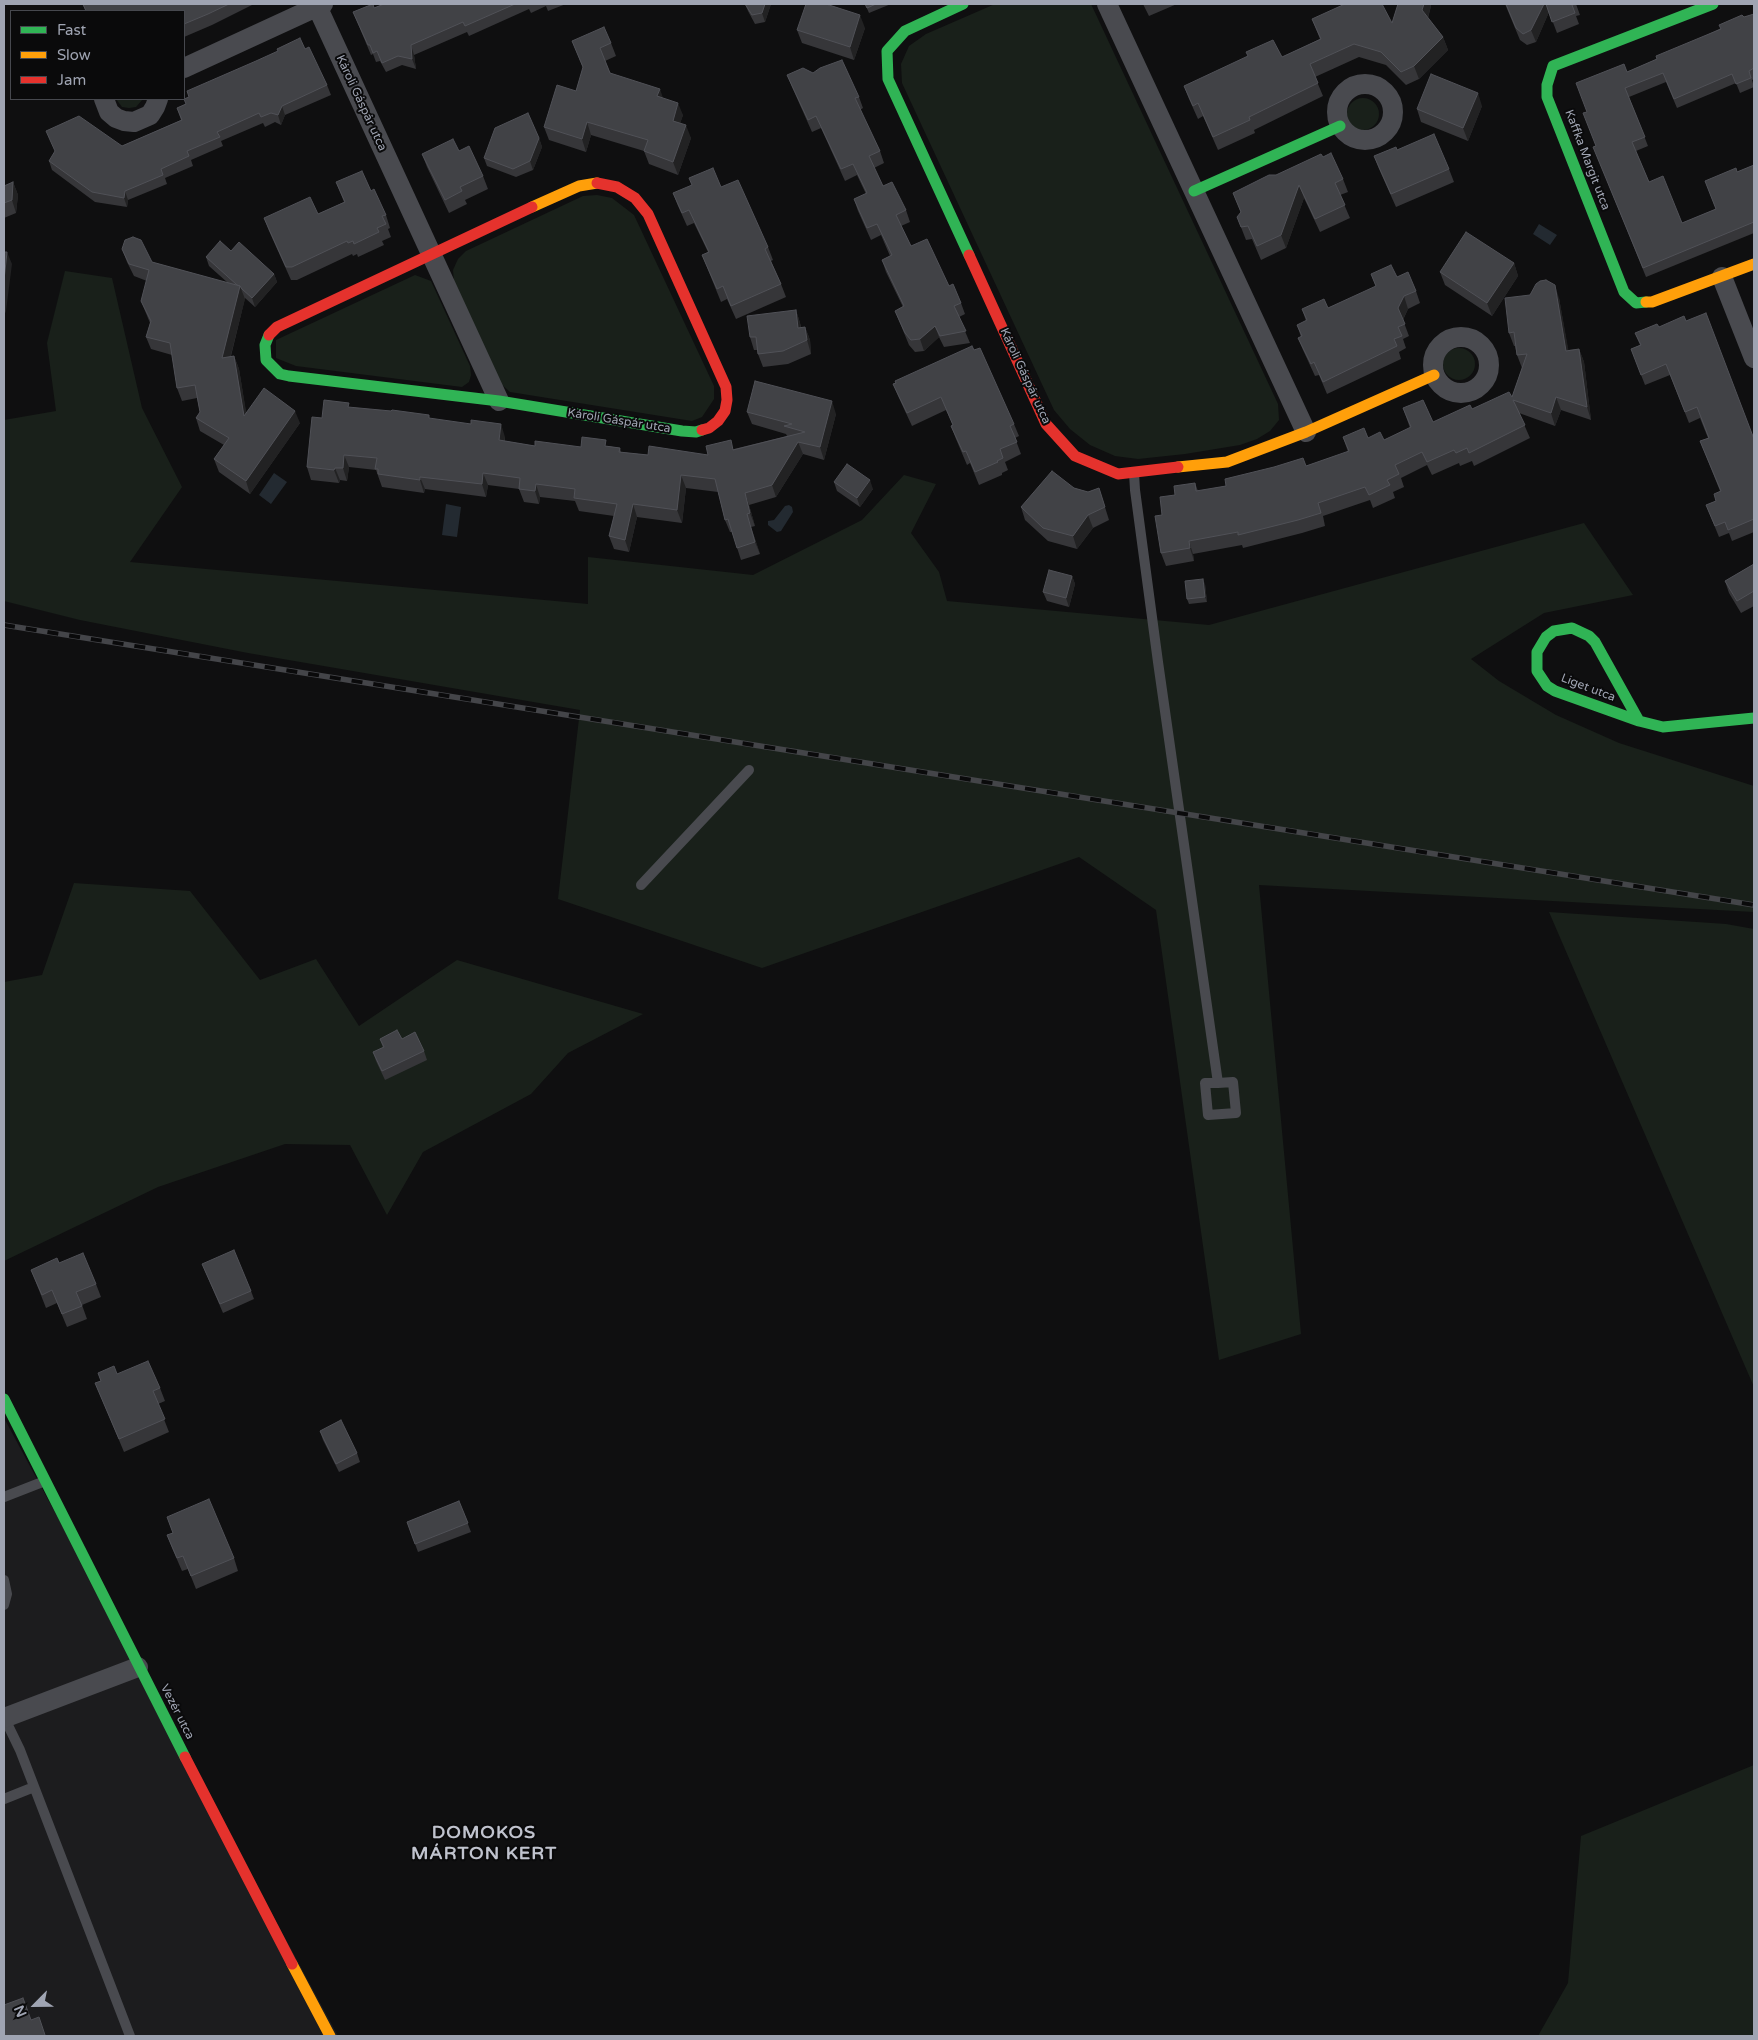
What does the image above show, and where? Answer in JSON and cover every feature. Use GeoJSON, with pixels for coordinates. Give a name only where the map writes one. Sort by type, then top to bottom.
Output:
{"type":"FeatureCollection","features":[{"type":"Feature","properties":{"kind":"street","name":"Károli Gáspár utca"},"geometry":{"type":"LineString","coordinates":[[963,4],[905,31],[887,51],[888,79],[1046,424],[1075,456],[1118,474],[1227,462],[1306,432],[1434,375]]}},
{"type":"Feature","properties":{"kind":"street"},"geometry":{"type":"LineString","coordinates":[[1107,4],[1306,432]]}},
{"type":"Feature","properties":{"kind":"street","name":"Kaffka Margit utca"},"geometry":{"type":"LineString","coordinates":[[1713,4],[1553,66],[1547,85],[1547,97],[1624,292],[1636,303],[1652,302],[1754,264]]}},
{"type":"Feature","properties":{"kind":"street","name":"Károli Gáspár utca"},"geometry":{"type":"LineString","coordinates":[[185,68],[319,5],[499,402]]}},
{"type":"Feature","properties":{"kind":"street"},"geometry":{"type":"LineString","coordinates":[[104,100],[109,112],[124,122],[134,122],[150,115],[158,100]]}},
{"type":"Feature","properties":{"kind":"street"},"geometry":{"type":"LineString","coordinates":[[1194,191],[1340,126]]}},
{"type":"Feature","properties":{"kind":"street","name":"Károli Gáspár utca"},"geometry":{"type":"LineString","coordinates":[[597,183],[617,187],[635,198],[648,214],[726,387],[727,400],[725,411],[718,421],[709,428],[696,432],[499,402],[289,376],[280,374],[266,360],[265,345],[269,335],[277,327],[431,253],[579,186],[597,183]]}},
{"type":"Feature","properties":{"kind":"street"},"geometry":{"type":"LineString","coordinates":[[1722,276],[1754,358]]}},
{"type":"Feature","properties":{"kind":"street","name":"Liget utca"},"geometry":{"type":"LineString","coordinates":[[1639,722],[1595,642],[1589,636],[1572,628],[1554,631],[1546,637],[1537,652],[1537,671],[1548,686],[1555,691],[1639,722],[1663,727],[1754,718]]}},
{"type":"Feature","properties":{"kind":"street","name":"Vezér utca"},"geometry":{"type":"LineString","coordinates":[[4,1399],[138,1667],[330,2036]]}},
{"type":"Feature","properties":{"kind":"street"},"geometry":{"type":"LineString","coordinates":[[4,1718],[138,1667]]}},
{"type":"Feature","properties":{"kind":"lane"},"geometry":{"type":"LineString","coordinates":[[1134,472],[1136,500],[1218,1083]]}},
{"type":"Feature","properties":{"kind":"lane"},"geometry":{"type":"LineString","coordinates":[[641,885],[749,770]]}},
{"type":"Feature","properties":{"kind":"lane"},"geometry":{"type":"LineString","coordinates":[[4,1497],[46,1481]]}},
{"type":"Feature","properties":{"kind":"lane"},"geometry":{"type":"LineString","coordinates":[[4,1580],[7,1594],[4,1605]]}},
{"type":"Feature","properties":{"kind":"lane"},"geometry":{"type":"LineString","coordinates":[[4,1718],[14,1737],[34,1787],[130,2036]]}},
{"type":"Feature","properties":{"kind":"lane"},"geometry":{"type":"LineString","coordinates":[[4,1798],[34,1787]]}},
{"type":"Feature","properties":{"kind":"shaded area"},"geometry":{"type":"Polygon","coordinates":[[[995,4],[1091,4],[1278,404],[1279,420],[1270,431],[1257,439],[1240,445],[1138,459],[1115,456],[1090,445],[1070,429],[1054,410],[902,83],[901,64],[909,46],[926,34],[995,4]]]}},
{"type":"Feature","properties":{"kind":"shaded area"},"geometry":{"type":"Polygon","coordinates":[[[1363,98],[1375,102],[1379,114],[1375,126],[1363,130],[1351,126],[1347,114],[1351,102],[1363,98]]]}},
{"type":"Feature","properties":{"kind":"shaded area"},"geometry":{"type":"Polygon","coordinates":[[[117,100],[142,100],[136,107],[122,107],[117,100]]]}},
{"type":"Feature","properties":{"kind":"shaded area"},"geometry":{"type":"Polygon","coordinates":[[[597,195],[612,198],[634,215],[714,386],[714,399],[702,417],[692,421],[510,392],[501,384],[454,281],[453,270],[458,259],[466,251],[583,196],[597,195]]]}},
{"type":"Feature","properties":{"kind":"shaded area"},"geometry":{"type":"Polygon","coordinates":[[[1539,224],[1557,235],[1550,245],[1533,234],[1539,224]]]}},
{"type":"Feature","properties":{"kind":"shaded area"},"geometry":{"type":"Polygon","coordinates":[[[65,271],[112,278],[142,408],[182,487],[130,562],[588,604],[588,557],[753,575],[862,520],[904,475],[936,484],[911,533],[939,572],[947,601],[1209,625],[1584,523],[1633,595],[1544,613],[1471,659],[1499,681],[1556,715],[1619,743],[1754,786],[1754,912],[1259,885],[1301,1334],[1219,1360],[1156,910],[1079,857],[762,968],[558,899],[580,710],[248,653],[80,620],[4,601],[4,420],[56,411],[47,343],[65,271]]]}},
{"type":"Feature","properties":{"kind":"shaded area"},"geometry":{"type":"Polygon","coordinates":[[[415,275],[431,281],[470,366],[471,375],[469,382],[462,387],[296,366],[276,358],[276,340],[415,275]]]}},
{"type":"Feature","properties":{"kind":"shaded area"},"geometry":{"type":"Polygon","coordinates":[[[1459,348],[1471,352],[1475,364],[1471,376],[1459,380],[1447,376],[1443,364],[1447,352],[1459,348]]]}},
{"type":"Feature","properties":{"kind":"shaded area"},"geometry":{"type":"Polygon","coordinates":[[[274,473],[287,482],[271,504],[259,495],[274,473]]]}},
{"type":"Feature","properties":{"kind":"shaded area"},"geometry":{"type":"Polygon","coordinates":[[[446,504],[461,507],[457,537],[442,535],[446,504]]]}},
{"type":"Feature","properties":{"kind":"shaded area"},"geometry":{"type":"Polygon","coordinates":[[[789,505],[792,507],[793,512],[781,531],[777,532],[768,525],[768,521],[774,520],[785,506],[789,505]]]}},
{"type":"Feature","properties":{"kind":"shaded area"},"geometry":{"type":"Polygon","coordinates":[[[74,883],[190,891],[260,980],[316,959],[359,1026],[457,960],[643,1014],[568,1053],[531,1094],[423,1152],[387,1215],[350,1145],[285,1144],[158,1187],[4,1261],[4,982],[42,975],[74,883]]]}},
{"type":"Feature","properties":{"kind":"shaded area"},"geometry":{"type":"Polygon","coordinates":[[[1549,912],[1726,924],[1754,929],[1754,1387],[1549,912]]]}},
{"type":"Feature","properties":{"kind":"shaded area"},"geometry":{"type":"Polygon","coordinates":[[[4,1418],[338,2036],[4,2036],[4,1418]]]}},
{"type":"Feature","properties":{"kind":"shaded area"},"geometry":{"type":"Polygon","coordinates":[[[1754,1765],[1754,2036],[1538,2036],[1568,1983],[1581,1836],[1754,1765]]]}},
{"type":"Feature","properties":{"kind":"building"},"geometry":{"type":"Polygon","coordinates":[[[83,4],[229,4],[185,24],[185,10],[86,10],[83,4]]]}},
{"type":"Feature","properties":{"kind":"building"},"geometry":{"type":"Polygon","coordinates":[[[373,4],[374,8],[384,4],[515,4],[465,26],[463,22],[411,45],[412,59],[398,56],[382,63],[377,51],[373,53],[370,45],[368,45],[353,12],[373,4]]]}},
{"type":"Feature","properties":{"kind":"building"},"geometry":{"type":"Polygon","coordinates":[[[745,4],[765,4],[762,13],[752,15],[745,4]]]}},
{"type":"Feature","properties":{"kind":"building"},"geometry":{"type":"Polygon","coordinates":[[[806,4],[826,4],[860,15],[850,47],[797,30],[806,4]]]}},
{"type":"Feature","properties":{"kind":"building"},"geometry":{"type":"Polygon","coordinates":[[[865,4],[876,4],[867,8],[865,4]]]}},
{"type":"Feature","properties":{"kind":"building"},"geometry":{"type":"Polygon","coordinates":[[[1345,4],[1382,4],[1392,23],[1398,4],[1424,4],[1422,10],[1443,37],[1414,66],[1401,72],[1381,52],[1354,44],[1310,64],[1318,83],[1249,117],[1250,120],[1213,137],[1198,103],[1193,106],[1184,86],[1248,56],[1246,52],[1273,40],[1282,57],[1321,39],[1312,19],[1345,4]]]}},
{"type":"Feature","properties":{"kind":"building"},"geometry":{"type":"Polygon","coordinates":[[[1506,4],[1544,4],[1531,30],[1523,34],[1516,28],[1506,4]]]}},
{"type":"Feature","properties":{"kind":"building"},"geometry":{"type":"Polygon","coordinates":[[[1546,4],[1576,4],[1572,5],[1575,13],[1552,22],[1546,4]]]}},
{"type":"Feature","properties":{"kind":"building"},"geometry":{"type":"Polygon","coordinates":[[[1754,14],[1754,68],[1749,71],[1751,78],[1736,84],[1732,74],[1674,99],[1663,73],[1625,88],[1645,137],[1632,142],[1649,182],[1663,176],[1682,223],[1716,209],[1705,181],[1736,168],[1737,172],[1754,165],[1754,222],[1643,268],[1593,147],[1596,146],[1583,113],[1587,112],[1576,83],[1624,64],[1627,72],[1657,59],[1656,56],[1721,29],[1719,25],[1742,15],[1744,17],[1754,14]]]}},
{"type":"Feature","properties":{"kind":"building"},"geometry":{"type":"Polygon","coordinates":[[[604,27],[611,43],[600,48],[610,73],[660,89],[657,96],[678,103],[673,121],[686,125],[673,162],[644,151],[648,140],[587,122],[582,139],[544,127],[557,85],[576,91],[583,67],[572,41],[604,27]]]}},
{"type":"Feature","properties":{"kind":"building"},"geometry":{"type":"Polygon","coordinates":[[[300,38],[305,49],[309,47],[327,85],[282,106],[278,115],[271,113],[261,117],[259,113],[217,132],[220,137],[187,151],[189,156],[161,169],[163,175],[125,191],[124,198],[92,192],[49,161],[55,151],[46,131],[79,116],[122,146],[182,120],[177,108],[186,104],[185,99],[189,97],[187,91],[278,51],[277,49],[300,38]]]}},
{"type":"Feature","properties":{"kind":"building"},"geometry":{"type":"Polygon","coordinates":[[[842,60],[859,97],[855,98],[880,151],[869,156],[883,186],[892,182],[906,210],[896,215],[911,246],[927,239],[949,286],[953,284],[961,303],[954,306],[966,331],[940,336],[935,326],[920,339],[911,340],[905,333],[895,311],[904,306],[882,260],[892,255],[877,224],[867,228],[854,199],[867,193],[853,164],[841,169],[816,116],[808,120],[787,75],[803,68],[813,73],[820,68],[842,60]]]}},
{"type":"Feature","properties":{"kind":"building"},"geometry":{"type":"Polygon","coordinates":[[[1431,74],[1478,93],[1463,128],[1417,109],[1431,74]]]}},
{"type":"Feature","properties":{"kind":"building"},"geometry":{"type":"Polygon","coordinates":[[[528,113],[539,138],[530,161],[513,169],[484,158],[495,128],[528,113]]]}},
{"type":"Feature","properties":{"kind":"building"},"geometry":{"type":"Polygon","coordinates":[[[1434,134],[1449,169],[1391,194],[1374,156],[1396,147],[1397,150],[1434,134]]]}},
{"type":"Feature","properties":{"kind":"building"},"geometry":{"type":"Polygon","coordinates":[[[453,139],[459,151],[469,146],[483,176],[460,187],[462,191],[445,200],[422,154],[453,139]]]}},
{"type":"Feature","properties":{"kind":"building"},"geometry":{"type":"Polygon","coordinates":[[[1331,153],[1343,179],[1335,183],[1345,205],[1315,219],[1299,185],[1281,235],[1257,246],[1248,226],[1241,227],[1237,217],[1241,212],[1233,193],[1269,175],[1276,175],[1321,154],[1323,157],[1331,153]]]}},
{"type":"Feature","properties":{"kind":"building"},"geometry":{"type":"Polygon","coordinates":[[[713,168],[721,187],[738,180],[768,247],[765,249],[781,284],[731,306],[723,286],[717,289],[702,255],[709,252],[689,210],[682,213],[673,193],[692,185],[689,178],[713,168]]]}},
{"type":"Feature","properties":{"kind":"building"},"geometry":{"type":"Polygon","coordinates":[[[362,171],[371,191],[374,189],[386,215],[382,216],[386,224],[377,228],[379,232],[354,244],[353,241],[348,243],[347,241],[292,267],[286,267],[264,218],[310,197],[318,214],[345,202],[336,182],[362,171]]]}},
{"type":"Feature","properties":{"kind":"building"},"geometry":{"type":"Polygon","coordinates":[[[13,182],[12,200],[4,203],[4,186],[13,182]]]}},
{"type":"Feature","properties":{"kind":"building"},"geometry":{"type":"Polygon","coordinates":[[[1466,232],[1514,263],[1487,303],[1440,272],[1466,232]]]}},
{"type":"Feature","properties":{"kind":"building"},"geometry":{"type":"Polygon","coordinates":[[[133,237],[141,240],[152,262],[240,286],[222,358],[234,356],[244,416],[264,388],[295,411],[246,481],[214,459],[229,438],[196,418],[200,412],[195,385],[177,388],[170,343],[146,337],[151,321],[141,301],[149,270],[129,264],[122,249],[125,240],[133,237]]]}},
{"type":"Feature","properties":{"kind":"building"},"geometry":{"type":"Polygon","coordinates":[[[220,241],[231,251],[239,242],[274,274],[252,298],[206,257],[220,241]]]}},
{"type":"Feature","properties":{"kind":"building"},"geometry":{"type":"Polygon","coordinates":[[[4,252],[7,252],[4,280],[4,252]]]}},
{"type":"Feature","properties":{"kind":"building"},"geometry":{"type":"Polygon","coordinates":[[[1391,265],[1397,277],[1408,272],[1416,291],[1404,296],[1398,308],[1405,324],[1398,327],[1402,336],[1394,339],[1397,346],[1323,382],[1314,362],[1311,364],[1298,338],[1302,336],[1297,325],[1307,320],[1302,309],[1324,299],[1328,308],[1376,286],[1371,274],[1391,265]]]}},
{"type":"Feature","properties":{"kind":"building"},"geometry":{"type":"Polygon","coordinates":[[[1546,280],[1555,285],[1566,351],[1579,349],[1587,407],[1556,397],[1551,413],[1513,400],[1525,425],[1469,453],[1467,448],[1456,453],[1454,450],[1427,462],[1422,452],[1395,465],[1399,474],[1387,480],[1390,485],[1369,495],[1365,487],[1318,503],[1321,513],[1238,535],[1238,532],[1189,541],[1190,548],[1161,553],[1155,516],[1162,515],[1160,497],[1175,495],[1174,486],[1195,483],[1196,491],[1226,486],[1225,479],[1303,458],[1306,466],[1349,451],[1343,437],[1364,428],[1368,438],[1380,432],[1384,440],[1411,427],[1403,408],[1423,400],[1433,422],[1470,405],[1472,409],[1509,392],[1512,397],[1527,354],[1517,355],[1514,332],[1509,333],[1505,298],[1530,295],[1536,284],[1546,280]]]}},
{"type":"Feature","properties":{"kind":"building"},"geometry":{"type":"Polygon","coordinates":[[[796,310],[798,328],[805,327],[807,340],[783,351],[758,354],[756,337],[750,337],[747,316],[796,310]]]}},
{"type":"Feature","properties":{"kind":"building"},"geometry":{"type":"Polygon","coordinates":[[[1706,313],[1754,439],[1754,519],[1728,530],[1725,522],[1715,526],[1706,505],[1716,501],[1714,494],[1721,491],[1700,441],[1709,438],[1697,407],[1685,412],[1666,364],[1641,375],[1631,349],[1641,345],[1635,333],[1657,324],[1659,327],[1684,316],[1686,321],[1706,313]]]}},
{"type":"Feature","properties":{"kind":"building"},"geometry":{"type":"Polygon","coordinates":[[[972,346],[974,350],[980,348],[1014,424],[1010,426],[1017,442],[1000,449],[1003,458],[998,462],[975,472],[966,451],[963,452],[951,426],[953,425],[941,397],[907,413],[893,384],[896,383],[895,381],[972,346]]]}},
{"type":"Feature","properties":{"kind":"building"},"geometry":{"type":"Polygon","coordinates":[[[755,381],[832,401],[820,447],[798,442],[772,485],[745,493],[750,513],[747,514],[755,542],[737,548],[728,519],[725,520],[715,479],[681,475],[677,510],[633,504],[625,540],[609,536],[617,504],[574,498],[575,489],[536,484],[535,491],[519,489],[520,478],[483,473],[482,484],[420,477],[420,480],[378,474],[378,469],[375,469],[377,458],[344,455],[343,468],[335,468],[334,470],[307,467],[312,417],[322,418],[324,400],[349,403],[348,407],[429,415],[429,418],[471,424],[471,420],[501,424],[499,440],[535,446],[535,441],[581,447],[582,437],[606,440],[605,446],[620,448],[619,452],[648,455],[649,446],[708,455],[706,446],[731,440],[733,450],[805,432],[784,426],[792,424],[747,412],[755,381]]]}},
{"type":"Feature","properties":{"kind":"building"},"geometry":{"type":"Polygon","coordinates":[[[847,464],[870,480],[857,498],[834,482],[847,464]]]}},
{"type":"Feature","properties":{"kind":"building"},"geometry":{"type":"Polygon","coordinates":[[[1052,471],[1074,488],[1088,492],[1099,488],[1105,507],[1088,515],[1073,536],[1043,528],[1021,507],[1052,471]]]}},
{"type":"Feature","properties":{"kind":"building"},"geometry":{"type":"Polygon","coordinates":[[[1754,564],[1754,591],[1737,601],[1725,581],[1754,564]]]}},
{"type":"Feature","properties":{"kind":"building"},"geometry":{"type":"Polygon","coordinates":[[[1049,570],[1072,576],[1066,598],[1043,592],[1049,570]]]}},
{"type":"Feature","properties":{"kind":"building"},"geometry":{"type":"Polygon","coordinates":[[[1203,579],[1205,597],[1187,599],[1185,581],[1203,579]]]}},
{"type":"Feature","properties":{"kind":"building"},"geometry":{"type":"Polygon","coordinates":[[[397,1030],[402,1039],[415,1032],[424,1051],[382,1071],[373,1052],[384,1047],[380,1039],[397,1030]]]}},
{"type":"Feature","properties":{"kind":"building"},"geometry":{"type":"Polygon","coordinates":[[[234,1250],[251,1291],[220,1304],[202,1264],[234,1250]]]}},
{"type":"Feature","properties":{"kind":"building"},"geometry":{"type":"Polygon","coordinates":[[[83,1253],[96,1284],[76,1292],[82,1306],[62,1314],[52,1290],[42,1295],[31,1270],[57,1258],[59,1263],[83,1253]]]}},
{"type":"Feature","properties":{"kind":"building"},"geometry":{"type":"Polygon","coordinates":[[[148,1361],[160,1388],[153,1391],[165,1419],[119,1439],[95,1383],[101,1381],[98,1373],[114,1366],[117,1374],[148,1361]]]}},
{"type":"Feature","properties":{"kind":"building"},"geometry":{"type":"Polygon","coordinates":[[[341,1420],[357,1453],[336,1464],[320,1431],[341,1420]]]}},
{"type":"Feature","properties":{"kind":"building"},"geometry":{"type":"Polygon","coordinates":[[[209,1499],[234,1558],[191,1576],[183,1556],[177,1558],[167,1535],[173,1533],[167,1517],[209,1499]]]}},
{"type":"Feature","properties":{"kind":"building"},"geometry":{"type":"Polygon","coordinates":[[[459,1501],[468,1523],[415,1544],[407,1522],[459,1501]]]}},
{"type":"Feature","properties":{"kind":"building"},"geometry":{"type":"Polygon","coordinates":[[[23,1998],[31,2020],[39,2017],[45,2035],[4,2036],[4,2005],[23,1998]]]}},
{"type":"Feature","properties":{"kind":"railway"},"geometry":{"type":"LineString","coordinates":[[4,625],[1754,905]]}},
{"type":"Feature","properties":{"kind":"traffic: fast"},"geometry":{"type":"LineString","coordinates":[[963,4],[905,31],[887,51],[888,79],[969,255]]}},
{"type":"Feature","properties":{"kind":"traffic: fast"},"geometry":{"type":"LineString","coordinates":[[1646,302],[1636,303],[1624,292],[1547,97],[1547,85],[1553,66],[1713,4]]}},
{"type":"Feature","properties":{"kind":"traffic: fast"},"geometry":{"type":"LineString","coordinates":[[1194,191],[1340,126]]}},
{"type":"Feature","properties":{"kind":"traffic: fast"},"geometry":{"type":"LineString","coordinates":[[269,335],[265,345],[266,360],[280,374],[289,376],[499,401],[682,431],[696,432],[702,430]]}},
{"type":"Feature","properties":{"kind":"traffic: fast"},"geometry":{"type":"LineString","coordinates":[[1639,721],[1595,642],[1589,636],[1572,628],[1554,631],[1546,637],[1537,652],[1537,671],[1547,686],[1555,691],[1639,721],[1663,727],[1754,718]]}},
{"type":"Feature","properties":{"kind":"traffic: fast"},"geometry":{"type":"LineString","coordinates":[[4,1399],[185,1757]]}},
{"type":"Feature","properties":{"kind":"traffic: slow"},"geometry":{"type":"LineString","coordinates":[[532,207],[579,186],[597,183]]}},
{"type":"Feature","properties":{"kind":"traffic: slow"},"geometry":{"type":"LineString","coordinates":[[1646,302],[1652,302],[1754,264]]}},
{"type":"Feature","properties":{"kind":"traffic: slow"},"geometry":{"type":"LineString","coordinates":[[1178,467],[1227,462],[1306,432],[1434,375]]}},
{"type":"Feature","properties":{"kind":"traffic: slow"},"geometry":{"type":"LineString","coordinates":[[292,1964],[330,2036]]}},
{"type":"Feature","properties":{"kind":"traffic: jam"},"geometry":{"type":"LineString","coordinates":[[597,183],[617,187],[635,198],[648,214],[726,387],[727,400],[725,411],[718,421],[709,428],[702,430]]}},
{"type":"Feature","properties":{"kind":"traffic: jam"},"geometry":{"type":"LineString","coordinates":[[269,335],[277,327],[532,207]]}},
{"type":"Feature","properties":{"kind":"traffic: jam"},"geometry":{"type":"LineString","coordinates":[[969,255],[1046,424],[1075,456],[1118,474],[1178,467]]}},
{"type":"Feature","properties":{"kind":"traffic: jam"},"geometry":{"type":"LineString","coordinates":[[185,1757],[292,1964]]}},
{"type":"Feature","properties":{"kind":"district","name":"DOMOKOS MÁRTON KERT"},"geometry":{"type":"Point","coordinates":[484,1844]}}]}
